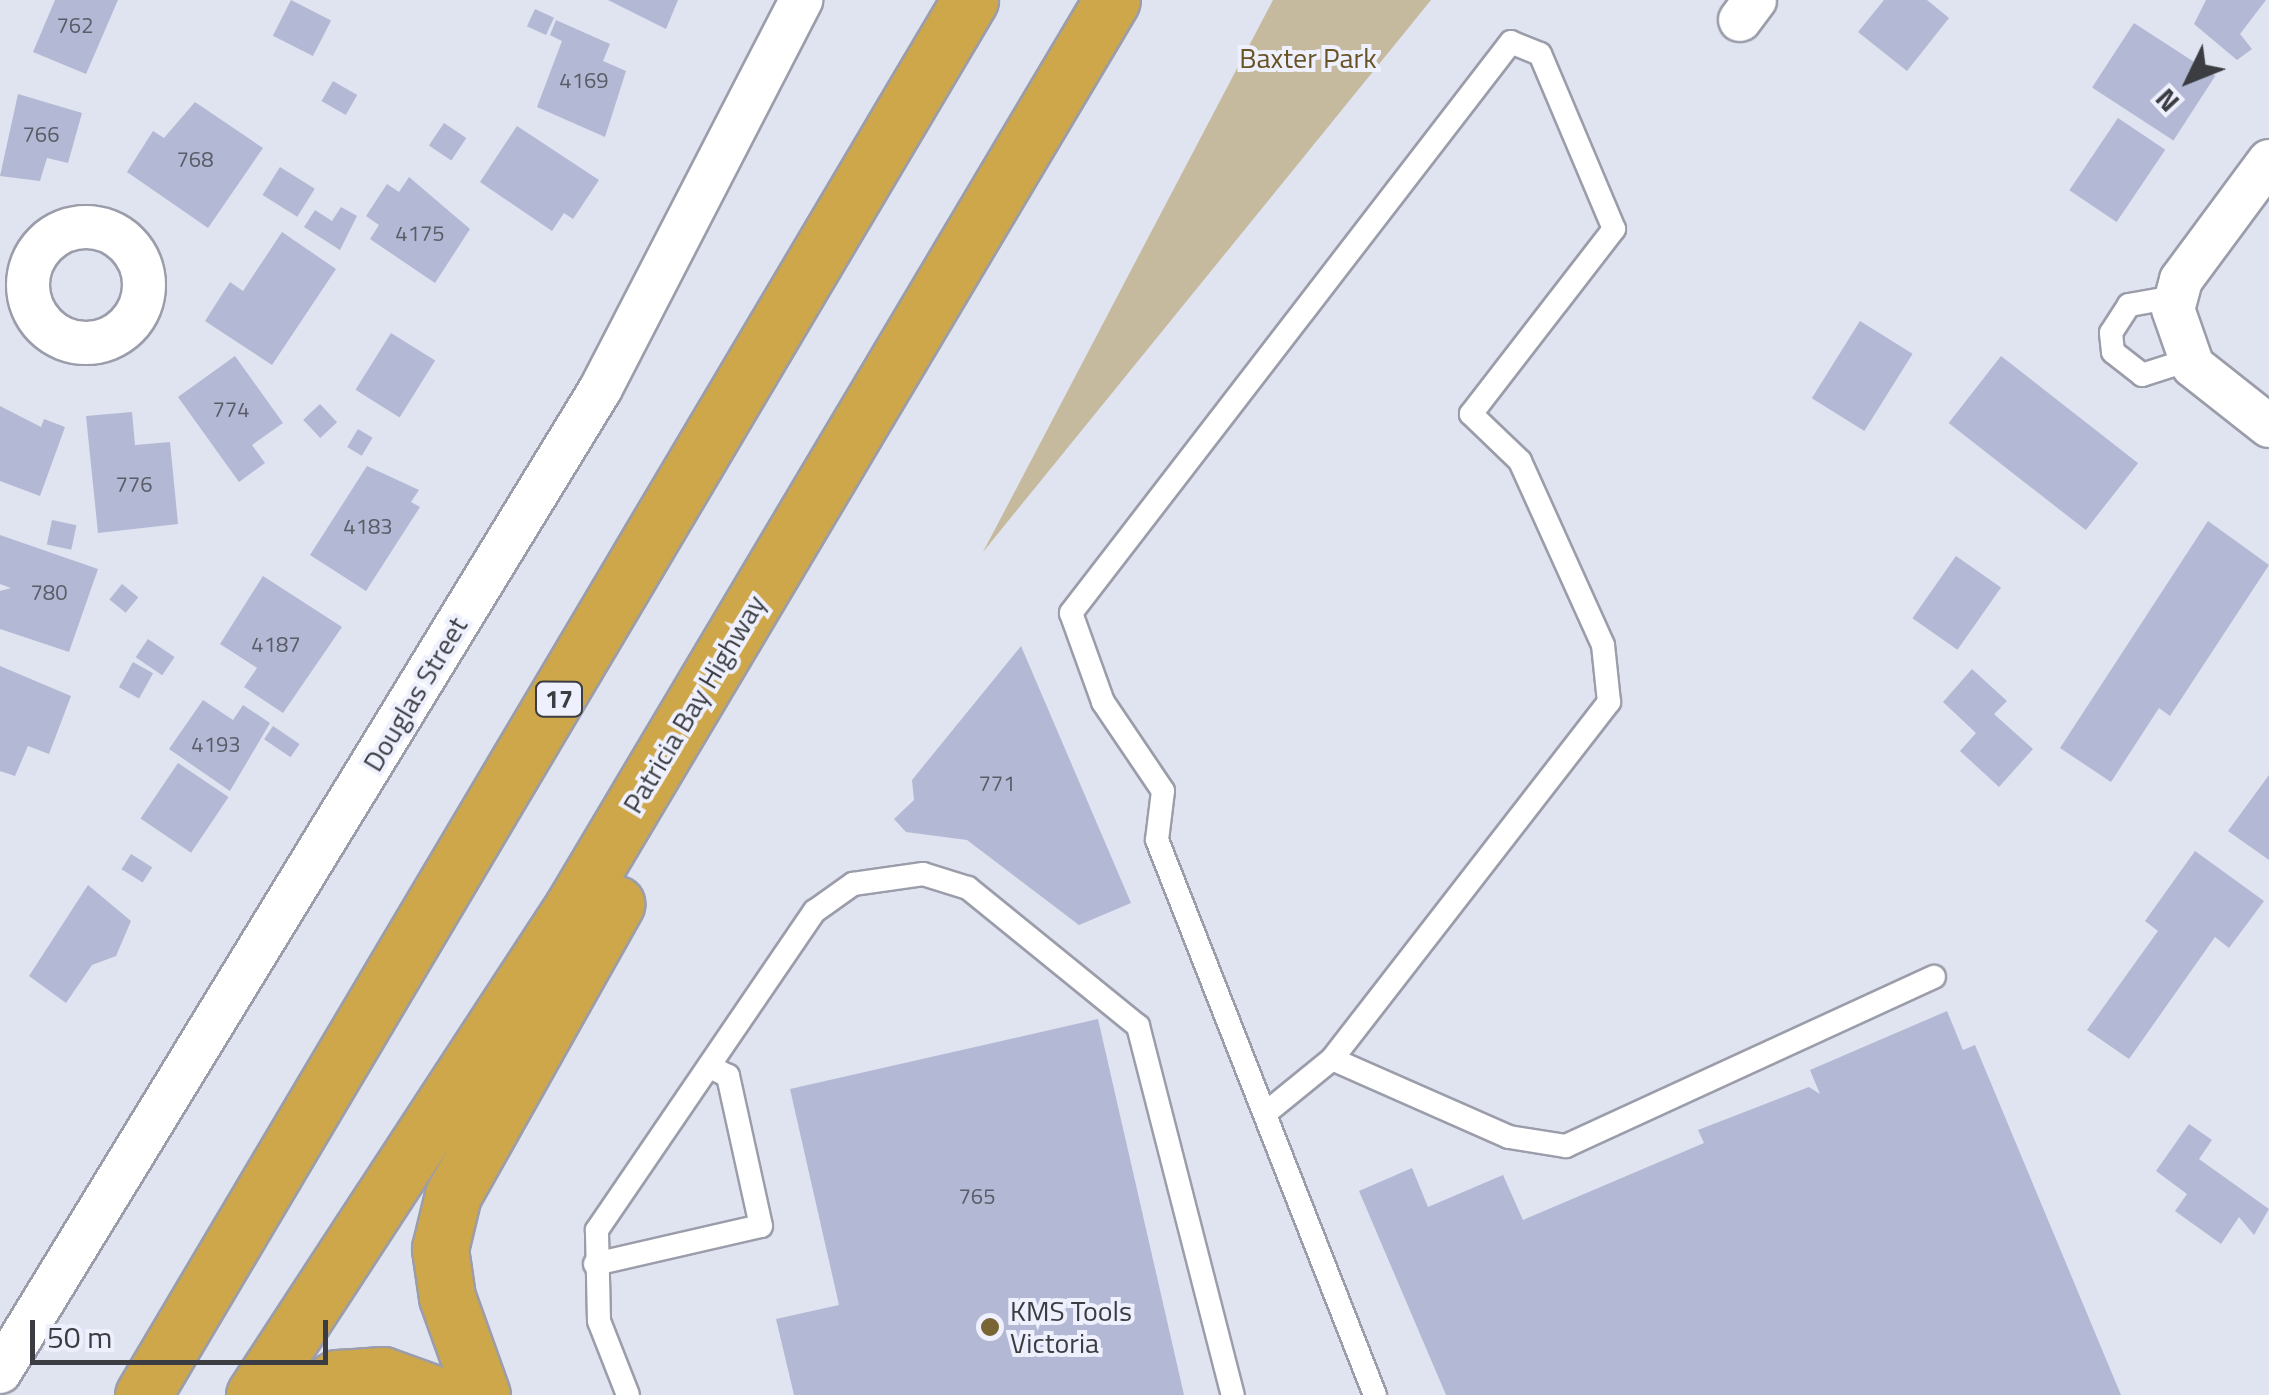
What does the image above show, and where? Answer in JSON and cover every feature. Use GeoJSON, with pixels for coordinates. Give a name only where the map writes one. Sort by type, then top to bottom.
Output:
{"type":"FeatureCollection","features":[{"type":"Feature","properties":{"kind":"highway","name":"17"},"geometry":{"type":"LineString","coordinates":[[143,1395],[970,0]]}},
{"type":"Feature","properties":{"kind":"highway","name":"Patricia Bay Highway"},"geometry":{"type":"LineString","coordinates":[[254,1395],[572,908],[1112,0]]}},
{"type":"Feature","properties":{"kind":"highway"},"geometry":{"type":"LineString","coordinates":[[482,1395],[447,1297],[440,1248],[453,1195],[1148,0]]}},
{"type":"Feature","properties":{"kind":"highway"},"geometry":{"type":"LineString","coordinates":[[308,1395],[338,1378],[383,1375],[438,1395]]}},
{"type":"Feature","properties":{"kind":"street","name":"Douglas Street"},"geometry":{"type":"LineString","coordinates":[[0,1372],[600,390],[802,0]]}},
{"type":"Feature","properties":{"kind":"street"},"geometry":{"type":"LineString","coordinates":[[2269,161],[2181,331],[2269,426]]}},
{"type":"Feature","properties":{"kind":"lane"},"geometry":{"type":"LineString","coordinates":[[1268,1112],[1332,1059],[1609,702],[1603,645],[1520,461],[1471,414],[1614,229],[1540,54],[1510,42],[1071,613],[1103,702],[1163,792],[1157,840],[1268,1112],[1376,1395]]}},
{"type":"Feature","properties":{"kind":"lane"},"geometry":{"type":"LineString","coordinates":[[628,1395],[599,1321],[595,1264],[598,1230],[815,912],[854,884],[923,874],[968,888],[1138,1026],[1233,1395]]}},
{"type":"Feature","properties":{"kind":"lane"},"geometry":{"type":"LineString","coordinates":[[1332,1059],[1509,1137],[1566,1146],[1934,977]]}},
{"type":"Feature","properties":{"kind":"lane"},"geometry":{"type":"LineString","coordinates":[[595,1264],[761,1226],[728,1076],[710,1067]]}},
{"type":"Feature","properties":{"kind":"green space","name":"Baxter Park"},"geometry":{"type":"Polygon","coordinates":[[[1273,0],[1431,0],[983,552],[1273,0]]]}},
{"type":"Feature","properties":{"kind":"building"},"geometry":{"type":"Polygon","coordinates":[[[55,0],[118,0],[86,74],[33,52],[55,0]]]}},
{"type":"Feature","properties":{"kind":"building"},"geometry":{"type":"Polygon","coordinates":[[[291,0],[331,20],[313,56],[273,36],[291,0]]]}},
{"type":"Feature","properties":{"kind":"building"},"geometry":{"type":"Polygon","coordinates":[[[608,0],[678,0],[666,29],[608,0]]]}},
{"type":"Feature","properties":{"kind":"building"},"geometry":{"type":"Polygon","coordinates":[[[1884,0],[1927,0],[1949,18],[1907,71],[1858,32],[1884,0]]]}},
{"type":"Feature","properties":{"kind":"building"},"geometry":{"type":"Polygon","coordinates":[[[2206,0],[2266,0],[2240,34],[2252,49],[2237,60],[2194,24],[2206,0]]]}},
{"type":"Feature","properties":{"kind":"building"},"geometry":{"type":"Polygon","coordinates":[[[535,9],[554,18],[546,35],[527,26],[535,9]]]}},
{"type":"Feature","properties":{"kind":"building"},"geometry":{"type":"Polygon","coordinates":[[[556,20],[610,44],[603,61],[626,71],[605,137],[537,107],[562,41],[550,35],[556,20]]]}},
{"type":"Feature","properties":{"kind":"building"},"geometry":{"type":"Polygon","coordinates":[[[2134,23],[2215,76],[2173,140],[2092,88],[2134,23]]]}},
{"type":"Feature","properties":{"kind":"building"},"geometry":{"type":"Polygon","coordinates":[[[333,81],[357,95],[346,115],[322,101],[333,81]]]}},
{"type":"Feature","properties":{"kind":"building"},"geometry":{"type":"Polygon","coordinates":[[[18,94],[82,113],[68,163],[47,158],[40,181],[0,176],[18,94]]]}},
{"type":"Feature","properties":{"kind":"building"},"geometry":{"type":"Polygon","coordinates":[[[195,102],[263,148],[208,228],[127,172],[153,131],[164,138],[195,102]]]}},
{"type":"Feature","properties":{"kind":"building"},"geometry":{"type":"Polygon","coordinates":[[[2118,118],[2165,150],[2117,222],[2069,190],[2118,118]]]}},
{"type":"Feature","properties":{"kind":"building"},"geometry":{"type":"Polygon","coordinates":[[[444,123],[466,138],[451,160],[429,145],[444,123]]]}},
{"type":"Feature","properties":{"kind":"building"},"geometry":{"type":"Polygon","coordinates":[[[517,126],[599,180],[573,219],[564,213],[552,231],[480,182],[517,126]]]}},
{"type":"Feature","properties":{"kind":"building"},"geometry":{"type":"Polygon","coordinates":[[[280,167],[315,189],[297,217],[263,195],[280,167]]]}},
{"type":"Feature","properties":{"kind":"building"},"geometry":{"type":"Polygon","coordinates":[[[409,177],[470,229],[435,283],[370,239],[379,225],[366,216],[387,184],[399,192],[409,177]]]}},
{"type":"Feature","properties":{"kind":"building"},"geometry":{"type":"Polygon","coordinates":[[[341,207],[357,216],[340,250],[304,227],[315,210],[332,221],[341,207]]]}},
{"type":"Feature","properties":{"kind":"building"},"geometry":{"type":"Polygon","coordinates":[[[282,232],[336,269],[272,365],[205,321],[230,282],[243,291],[282,232]]]}},
{"type":"Feature","properties":{"kind":"building"},"geometry":{"type":"Polygon","coordinates":[[[1860,321],[1913,354],[1864,431],[1812,398],[1860,321]]]}},
{"type":"Feature","properties":{"kind":"building"},"geometry":{"type":"Polygon","coordinates":[[[391,333],[435,361],[400,417],[355,390],[391,333]]]}},
{"type":"Feature","properties":{"kind":"building"},"geometry":{"type":"Polygon","coordinates":[[[235,356],[283,423],[252,445],[265,463],[239,482],[178,397],[235,356]]]}},
{"type":"Feature","properties":{"kind":"building"},"geometry":{"type":"Polygon","coordinates":[[[2001,356],[2138,463],[2086,530],[1949,423],[2001,356]]]}},
{"type":"Feature","properties":{"kind":"building"},"geometry":{"type":"Polygon","coordinates":[[[320,404],[337,422],[320,438],[303,420],[320,404]]]}},
{"type":"Feature","properties":{"kind":"building"},"geometry":{"type":"Polygon","coordinates":[[[0,406],[41,427],[44,419],[65,427],[40,496],[0,481],[0,406]]]}},
{"type":"Feature","properties":{"kind":"building"},"geometry":{"type":"Polygon","coordinates":[[[132,412],[135,445],[170,442],[178,524],[98,533],[86,416],[132,412]]]}},
{"type":"Feature","properties":{"kind":"building"},"geometry":{"type":"Polygon","coordinates":[[[358,429],[373,438],[362,456],[347,447],[358,429]]]}},
{"type":"Feature","properties":{"kind":"building"},"geometry":{"type":"Polygon","coordinates":[[[367,466],[419,490],[411,502],[420,507],[366,591],[310,555],[367,466]]]}},
{"type":"Feature","properties":{"kind":"building"},"geometry":{"type":"Polygon","coordinates":[[[52,520],[76,525],[71,550],[47,544],[52,520]]]}},
{"type":"Feature","properties":{"kind":"building"},"geometry":{"type":"Polygon","coordinates":[[[2208,521],[2269,565],[2170,716],[2159,708],[2111,782],[2060,748],[2208,521]]]}},
{"type":"Feature","properties":{"kind":"building"},"geometry":{"type":"Polygon","coordinates":[[[0,535],[98,569],[69,652],[0,629],[0,591],[11,588],[0,584],[0,535]]]}},
{"type":"Feature","properties":{"kind":"building"},"geometry":{"type":"Polygon","coordinates":[[[1956,556],[2001,588],[1957,650],[1912,618],[1956,556]]]}},
{"type":"Feature","properties":{"kind":"building"},"geometry":{"type":"Polygon","coordinates":[[[263,576],[342,627],[283,713],[244,687],[257,668],[220,644],[263,576]]]}},
{"type":"Feature","properties":{"kind":"building"},"geometry":{"type":"Polygon","coordinates":[[[122,584],[138,597],[126,613],[109,600],[122,584]]]}},
{"type":"Feature","properties":{"kind":"building"},"geometry":{"type":"Polygon","coordinates":[[[148,639],[175,657],[162,675],[136,657],[148,639]]]}},
{"type":"Feature","properties":{"kind":"building"},"geometry":{"type":"Polygon","coordinates":[[[1021,646],[1131,903],[1079,925],[967,840],[906,832],[894,819],[914,800],[912,780],[1021,646]]]}},
{"type":"Feature","properties":{"kind":"building"},"geometry":{"type":"Polygon","coordinates":[[[133,662],[153,673],[139,699],[119,687],[133,662]]]}},
{"type":"Feature","properties":{"kind":"building"},"geometry":{"type":"Polygon","coordinates":[[[0,666],[71,696],[49,754],[28,746],[15,776],[0,771],[0,666]]]}},
{"type":"Feature","properties":{"kind":"building"},"geometry":{"type":"Polygon","coordinates":[[[1972,669],[2007,701],[1994,714],[2033,749],[1999,787],[1960,751],[1976,733],[1943,702],[1972,669]]]}},
{"type":"Feature","properties":{"kind":"building"},"geometry":{"type":"Polygon","coordinates":[[[203,700],[233,720],[243,705],[270,723],[230,791],[169,749],[203,700]]]}},
{"type":"Feature","properties":{"kind":"building"},"geometry":{"type":"Polygon","coordinates":[[[273,726],[300,744],[291,757],[264,739],[273,726]]]}},
{"type":"Feature","properties":{"kind":"building"},"geometry":{"type":"Polygon","coordinates":[[[178,763],[229,797],[191,853],[141,819],[178,763]]]}},
{"type":"Feature","properties":{"kind":"building"},"geometry":{"type":"Polygon","coordinates":[[[2269,775],[2269,860],[2228,831],[2269,775]]]}},
{"type":"Feature","properties":{"kind":"building"},"geometry":{"type":"Polygon","coordinates":[[[2195,851],[2264,901],[2229,948],[2215,937],[2129,1059],[2087,1030],[2158,931],[2145,921],[2195,851]]]}},
{"type":"Feature","properties":{"kind":"building"},"geometry":{"type":"Polygon","coordinates":[[[131,854],[152,867],[143,883],[121,869],[131,854]]]}},
{"type":"Feature","properties":{"kind":"building"},"geometry":{"type":"Polygon","coordinates":[[[88,885],[131,921],[116,956],[92,965],[66,1003],[29,976],[88,885]]]}},
{"type":"Feature","properties":{"kind":"building"},"geometry":{"type":"Polygon","coordinates":[[[1947,1011],[1963,1050],[1975,1045],[2121,1395],[1446,1395],[1359,1191],[1412,1168],[1428,1207],[1503,1175],[1523,1220],[1704,1143],[1698,1130],[1809,1087],[1820,1094],[1810,1070],[1947,1011]]]}},
{"type":"Feature","properties":{"kind":"building"},"geometry":{"type":"Polygon","coordinates":[[[1098,1019],[1184,1395],[794,1395],[776,1319],[839,1305],[790,1089],[1098,1019]]]}},
{"type":"Feature","properties":{"kind":"building"},"geometry":{"type":"Polygon","coordinates":[[[2189,1124],[2212,1140],[2199,1159],[2269,1209],[2254,1235],[2239,1217],[2221,1244],[2175,1211],[2187,1194],[2156,1171],[2189,1124]]]}},
{"type":"Feature","properties":{"kind":"place","name":"KMS Tools Victoria"},"geometry":{"type":"Point","coordinates":[990,1327]}}]}
